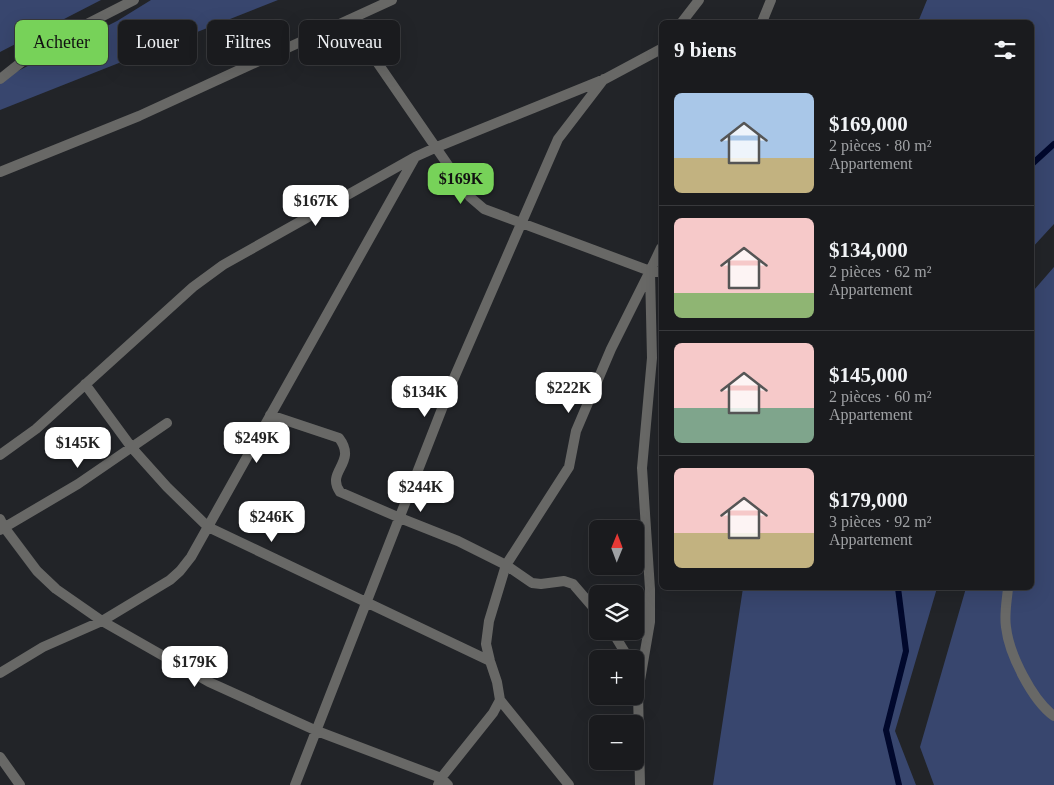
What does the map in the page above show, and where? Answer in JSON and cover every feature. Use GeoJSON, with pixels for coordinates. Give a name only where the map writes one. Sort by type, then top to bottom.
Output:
{"type":"FeatureCollection","features":[{"type":"Feature","properties":{"kind":"street"},"geometry":{"type":"LineString","coordinates":[[0,79],[38,49],[134,0]]}},
{"type":"Feature","properties":{"kind":"street"},"geometry":{"type":"LineString","coordinates":[[348,20],[392,0]]}},
{"type":"Feature","properties":{"kind":"street"},"geometry":{"type":"LineString","coordinates":[[683,20],[698,0]]}},
{"type":"Feature","properties":{"kind":"street"},"geometry":{"type":"LineString","coordinates":[[763,20],[771,0]]}},
{"type":"Feature","properties":{"kind":"street"},"geometry":{"type":"LineString","coordinates":[[0,172],[139,116],[299,43]]}},
{"type":"Feature","properties":{"kind":"street"},"geometry":{"type":"LineString","coordinates":[[0,455],[36,429],[193,287],[211,273],[437,147],[605,78],[659,50]]}},
{"type":"Feature","properties":{"kind":"street"},"geometry":{"type":"LineString","coordinates":[[380,65],[470,197],[484,209],[659,272]]}},
{"type":"Feature","properties":{"kind":"street"},"geometry":{"type":"LineString","coordinates":[[295,785],[318,731],[454,378],[558,139],[605,78]]}},
{"type":"Feature","properties":{"kind":"street"},"geometry":{"type":"LineString","coordinates":[[0,673],[43,648],[102,621],[180,572],[191,557],[415,158]]}},
{"type":"Feature","properties":{"kind":"street"},"geometry":{"type":"LineString","coordinates":[[569,785],[500,700],[486,644],[489,621],[506,565],[569,467],[576,430],[611,349],[659,252]]}},
{"type":"Feature","properties":{"kind":"street"},"geometry":{"type":"LineString","coordinates":[[644,657],[650,622],[650,589],[642,468],[652,358],[650,270]]}},
{"type":"Feature","properties":{"kind":"street"},"geometry":{"type":"LineString","coordinates":[[85,384],[132,448],[167,487],[208,527],[490,661]]}},
{"type":"Feature","properties":{"kind":"street"},"geometry":{"type":"LineString","coordinates":[[270,415],[339,438],[345,445],[346,453],[336,480],[336,487],[340,492],[458,540],[506,565],[532,584],[564,581],[573,584],[589,603]]}},
{"type":"Feature","properties":{"kind":"street"},"geometry":{"type":"LineString","coordinates":[[167,423],[78,484],[2,526],[38,571],[56,589],[102,621],[209,682],[318,731],[442,783],[493,713],[500,700]]}},
{"type":"Feature","properties":{"kind":"street"},"geometry":{"type":"LineString","coordinates":[[1008,590],[1006,627],[1012,650],[1028,685],[1048,712],[1054,716]]}},
{"type":"Feature","properties":{"kind":"street"},"geometry":{"type":"LineString","coordinates":[[638,705],[640,785]]}},
{"type":"Feature","properties":{"kind":"street"},"geometry":{"type":"LineString","coordinates":[[0,758],[20,785]]}},
{"type":"Feature","properties":{"kind":"shaded area"},"geometry":{"type":"Polygon","coordinates":[[[0,0],[101,0],[62,20],[15,20],[15,44],[0,52],[0,0]]]}},
{"type":"Feature","properties":{"kind":"shaded area"},"geometry":{"type":"Polygon","coordinates":[[[151,0],[278,0],[227,20],[207,20],[207,28],[197,32],[197,20],[119,20],[151,0]]]}},
{"type":"Feature","properties":{"kind":"shaded area"},"geometry":{"type":"Polygon","coordinates":[[[927,0],[1054,0],[1054,224],[1034,246],[1034,20],[919,20],[927,0]]]}},
{"type":"Feature","properties":{"kind":"shaded area"},"geometry":{"type":"Polygon","coordinates":[[[117,21],[118,63],[0,110],[0,80],[30,65],[108,65],[108,26],[117,21]]]}},
{"type":"Feature","properties":{"kind":"shaded area"},"geometry":{"type":"Polygon","coordinates":[[[1054,267],[1054,785],[934,785],[920,747],[965,590],[1034,590],[1034,290],[1054,267]]]}},
{"type":"Feature","properties":{"kind":"shaded area"},"geometry":{"type":"Polygon","coordinates":[[[743,590],[936,590],[895,731],[916,785],[713,785],[743,590]]]}},
{"type":"Feature","properties":{"kind":"waterway"},"geometry":{"type":"LineString","coordinates":[[1034,162],[1054,144]]}},
{"type":"Feature","properties":{"kind":"waterway"},"geometry":{"type":"LineString","coordinates":[[898,590],[906,651],[886,730],[899,785]]}}]}
